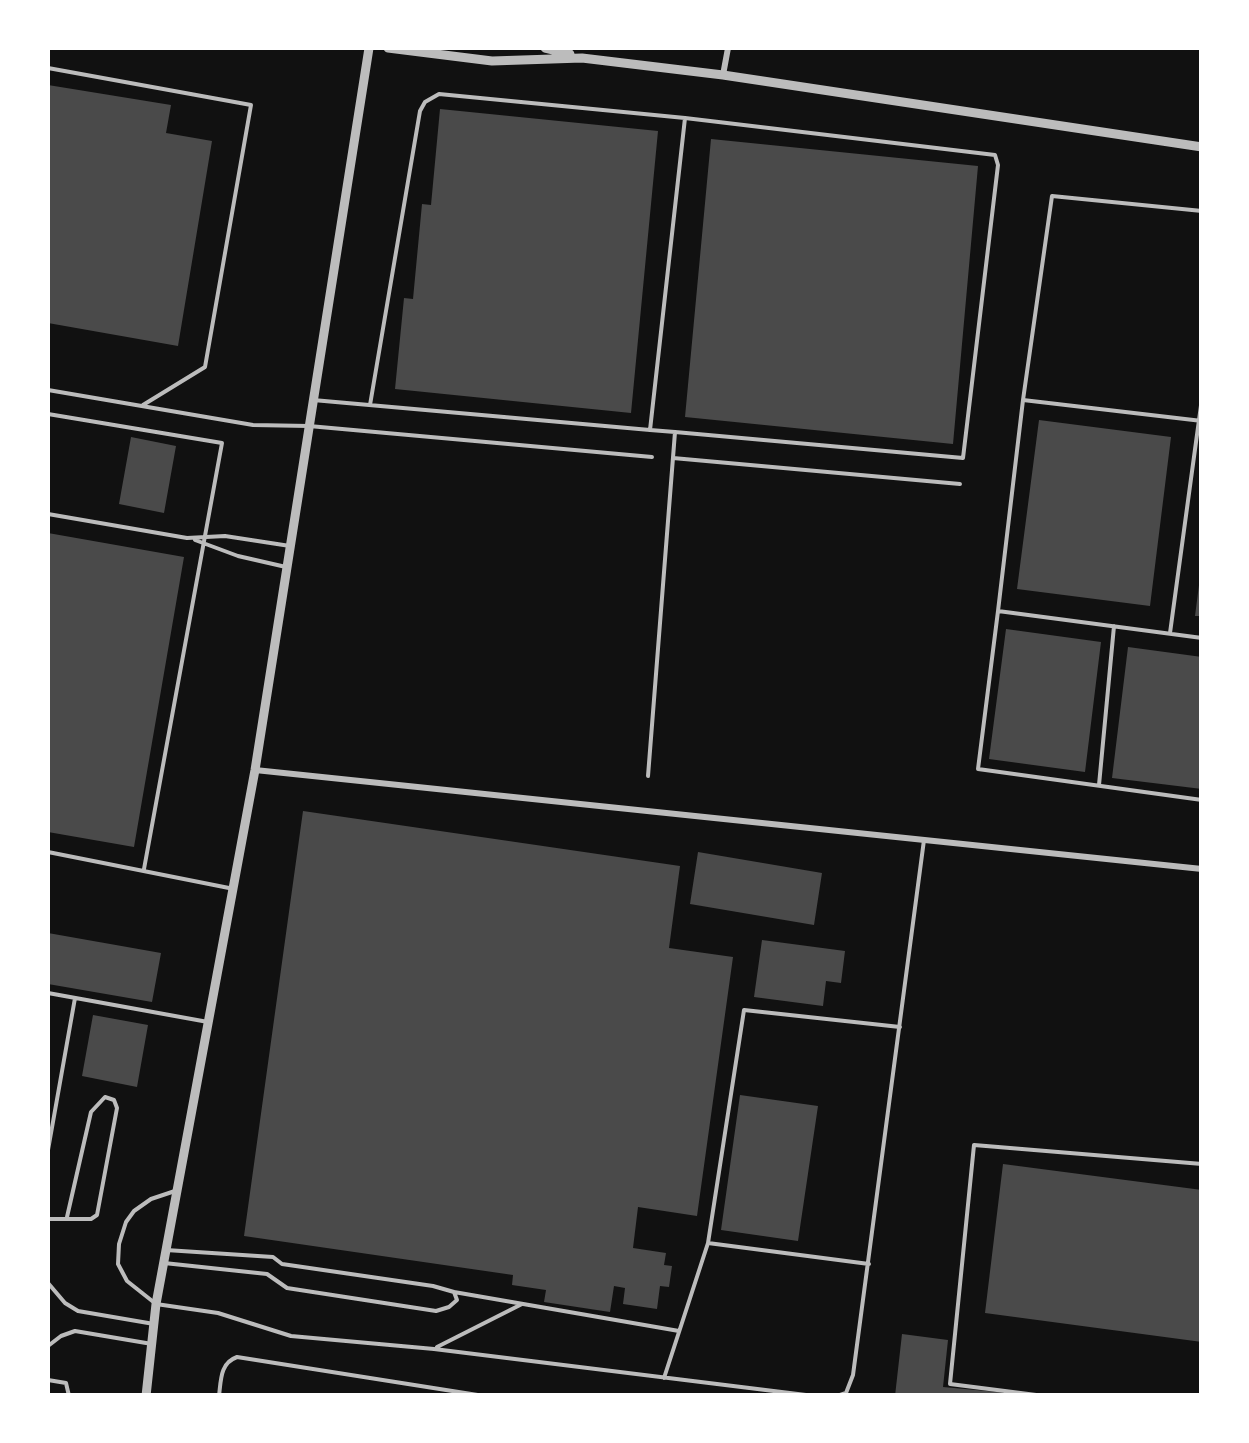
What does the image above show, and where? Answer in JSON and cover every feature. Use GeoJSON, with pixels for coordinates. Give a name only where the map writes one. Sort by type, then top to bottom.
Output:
{"type":"FeatureCollection","features":[{"type":"Feature","properties":{"kind":"street"},"geometry":{"type":"LineString","coordinates":[[146,1396],[156,1304],[255,770],[369,48]]}},
{"type":"Feature","properties":{"kind":"street"},"geometry":{"type":"LineString","coordinates":[[388,48],[492,61],[582,58]]}},
{"type":"Feature","properties":{"kind":"street"},"geometry":{"type":"LineString","coordinates":[[545,48],[582,58],[723,75],[1202,147]]}},
{"type":"Feature","properties":{"kind":"street"},"geometry":{"type":"LineString","coordinates":[[723,75],[728,48]]}},
{"type":"Feature","properties":{"kind":"street"},"geometry":{"type":"LineString","coordinates":[[255,770],[1202,869]]}},
{"type":"Feature","properties":{"kind":"lane"},"geometry":{"type":"LineString","coordinates":[[48,68],[251,105],[205,367],[142,406]]}},
{"type":"Feature","properties":{"kind":"lane"},"geometry":{"type":"LineString","coordinates":[[313,400],[963,458],[998,164],[995,156],[685,118],[439,94],[425,102],[420,111],[370,405]]}},
{"type":"Feature","properties":{"kind":"lane"},"geometry":{"type":"LineString","coordinates":[[650,430],[685,118]]}},
{"type":"Feature","properties":{"kind":"lane"},"geometry":{"type":"LineString","coordinates":[[1202,212],[1052,196],[978,769],[1202,800]]}},
{"type":"Feature","properties":{"kind":"lane"},"geometry":{"type":"LineString","coordinates":[[48,390],[253,425],[309,426],[652,457]]}},
{"type":"Feature","properties":{"kind":"lane"},"geometry":{"type":"LineString","coordinates":[[1170,633],[1202,398]]}},
{"type":"Feature","properties":{"kind":"lane"},"geometry":{"type":"LineString","coordinates":[[1023,400],[1200,421]]}},
{"type":"Feature","properties":{"kind":"lane"},"geometry":{"type":"LineString","coordinates":[[48,414],[222,444],[144,869]]}},
{"type":"Feature","properties":{"kind":"lane"},"geometry":{"type":"LineString","coordinates":[[648,776],[675,432]]}},
{"type":"Feature","properties":{"kind":"lane"},"geometry":{"type":"LineString","coordinates":[[673,458],[960,484]]}},
{"type":"Feature","properties":{"kind":"lane"},"geometry":{"type":"LineString","coordinates":[[48,514],[204,540],[238,556],[287,567]]}},
{"type":"Feature","properties":{"kind":"lane"},"geometry":{"type":"LineString","coordinates":[[204,540],[225,536],[290,546]]}},
{"type":"Feature","properties":{"kind":"lane"},"geometry":{"type":"LineString","coordinates":[[998,611],[1202,638]]}},
{"type":"Feature","properties":{"kind":"lane"},"geometry":{"type":"LineString","coordinates":[[1098,785],[1114,626]]}},
{"type":"Feature","properties":{"kind":"lane"},"geometry":{"type":"LineString","coordinates":[[838,1396],[846,1393],[853,1375],[924,840]]}},
{"type":"Feature","properties":{"kind":"lane"},"geometry":{"type":"LineString","coordinates":[[48,852],[233,888]]}},
{"type":"Feature","properties":{"kind":"lane"},"geometry":{"type":"LineString","coordinates":[[48,994],[208,1022]]}},
{"type":"Feature","properties":{"kind":"lane"},"geometry":{"type":"LineString","coordinates":[[48,1150],[75,998]]}},
{"type":"Feature","properties":{"kind":"lane"},"geometry":{"type":"LineString","coordinates":[[664,1378],[708,1243],[744,1010],[900,1027]]}},
{"type":"Feature","properties":{"kind":"lane"},"geometry":{"type":"LineString","coordinates":[[48,1219],[97,1215],[117,1108],[114,1100],[105,1097],[91,1112],[67,1217]]}},
{"type":"Feature","properties":{"kind":"lane"},"geometry":{"type":"LineString","coordinates":[[1044,1396],[950,1384],[974,1145],[1202,1164]]}},
{"type":"Feature","properties":{"kind":"lane"},"geometry":{"type":"LineString","coordinates":[[177,1191],[151,1199],[134,1211],[119,1244],[118,1264],[127,1281],[156,1304],[218,1313],[291,1336],[434,1349],[814,1396]]}},
{"type":"Feature","properties":{"kind":"lane"},"geometry":{"type":"LineString","coordinates":[[708,1243],[869,1264]]}},
{"type":"Feature","properties":{"kind":"lane"},"geometry":{"type":"LineString","coordinates":[[166,1250],[273,1258],[282,1264],[679,1331]]}},
{"type":"Feature","properties":{"kind":"lane"},"geometry":{"type":"LineString","coordinates":[[164,1263],[268,1274],[287,1288],[436,1311],[456,1300],[454,1292]]}},
{"type":"Feature","properties":{"kind":"lane"},"geometry":{"type":"LineString","coordinates":[[48,1283],[65,1303],[78,1311],[154,1324]]}},
{"type":"Feature","properties":{"kind":"lane"},"geometry":{"type":"LineString","coordinates":[[434,1349],[522,1304]]}},
{"type":"Feature","properties":{"kind":"lane"},"geometry":{"type":"LineString","coordinates":[[48,1346],[60,1336],[76,1331],[152,1344]]}},
{"type":"Feature","properties":{"kind":"lane"},"geometry":{"type":"LineString","coordinates":[[219,1396],[223,1370],[236,1357],[484,1396]]}},
{"type":"Feature","properties":{"kind":"lane"},"geometry":{"type":"LineString","coordinates":[[48,1380],[66,1383],[69,1396]]}},
{"type":"Feature","properties":{"kind":"building"},"geometry":{"type":"Polygon","coordinates":[[[48,85],[171,105],[166,133],[212,141],[178,346],[48,323],[48,85]]]}},
{"type":"Feature","properties":{"kind":"building"},"geometry":{"type":"Polygon","coordinates":[[[440,109],[658,131],[631,413],[395,389],[404,298],[413,299],[422,204],[431,205],[440,109]]]}},
{"type":"Feature","properties":{"kind":"building"},"geometry":{"type":"Polygon","coordinates":[[[711,139],[978,166],[953,444],[685,417],[711,139]]]}},
{"type":"Feature","properties":{"kind":"building"},"geometry":{"type":"Polygon","coordinates":[[[1039,420],[1171,437],[1150,606],[1017,589],[1039,420]]]}},
{"type":"Feature","properties":{"kind":"building"},"geometry":{"type":"Polygon","coordinates":[[[131,437],[176,446],[164,513],[119,504],[131,437]]]}},
{"type":"Feature","properties":{"kind":"building"},"geometry":{"type":"Polygon","coordinates":[[[48,533],[184,557],[134,847],[48,832],[48,533]]]}},
{"type":"Feature","properties":{"kind":"building"},"geometry":{"type":"Polygon","coordinates":[[[1199,585],[1202,616],[1195,616],[1199,585]]]}},
{"type":"Feature","properties":{"kind":"building"},"geometry":{"type":"Polygon","coordinates":[[[1006,629],[1101,642],[1085,772],[989,759],[1006,629]]]}},
{"type":"Feature","properties":{"kind":"building"},"geometry":{"type":"Polygon","coordinates":[[[1128,647],[1202,657],[1202,789],[1112,778],[1128,647]]]}},
{"type":"Feature","properties":{"kind":"building"},"geometry":{"type":"Polygon","coordinates":[[[303,811],[680,866],[669,948],[733,957],[697,1216],[638,1207],[633,1248],[666,1253],[664,1265],[672,1266],[669,1287],[660,1286],[657,1309],[623,1304],[625,1288],[614,1286],[610,1312],[544,1302],[546,1290],[512,1285],[513,1275],[244,1236],[303,811]]]}},
{"type":"Feature","properties":{"kind":"building"},"geometry":{"type":"Polygon","coordinates":[[[698,852],[822,873],[814,925],[690,904],[698,852]]]}},
{"type":"Feature","properties":{"kind":"building"},"geometry":{"type":"Polygon","coordinates":[[[48,933],[161,953],[152,1002],[48,984],[48,933]]]}},
{"type":"Feature","properties":{"kind":"building"},"geometry":{"type":"Polygon","coordinates":[[[762,940],[845,951],[841,983],[826,981],[823,1006],[754,997],[762,940]]]}},
{"type":"Feature","properties":{"kind":"building"},"geometry":{"type":"Polygon","coordinates":[[[93,1015],[148,1025],[137,1087],[82,1076],[93,1015]]]}},
{"type":"Feature","properties":{"kind":"building"},"geometry":{"type":"Polygon","coordinates":[[[740,1095],[818,1106],[798,1241],[721,1230],[740,1095]]]}},
{"type":"Feature","properties":{"kind":"building"},"geometry":{"type":"Polygon","coordinates":[[[1003,1164],[1202,1190],[1202,1342],[985,1313],[1003,1164]]]}},
{"type":"Feature","properties":{"kind":"building"},"geometry":{"type":"Polygon","coordinates":[[[902,1334],[948,1340],[943,1387],[1008,1396],[895,1396],[902,1334]]]}}]}
